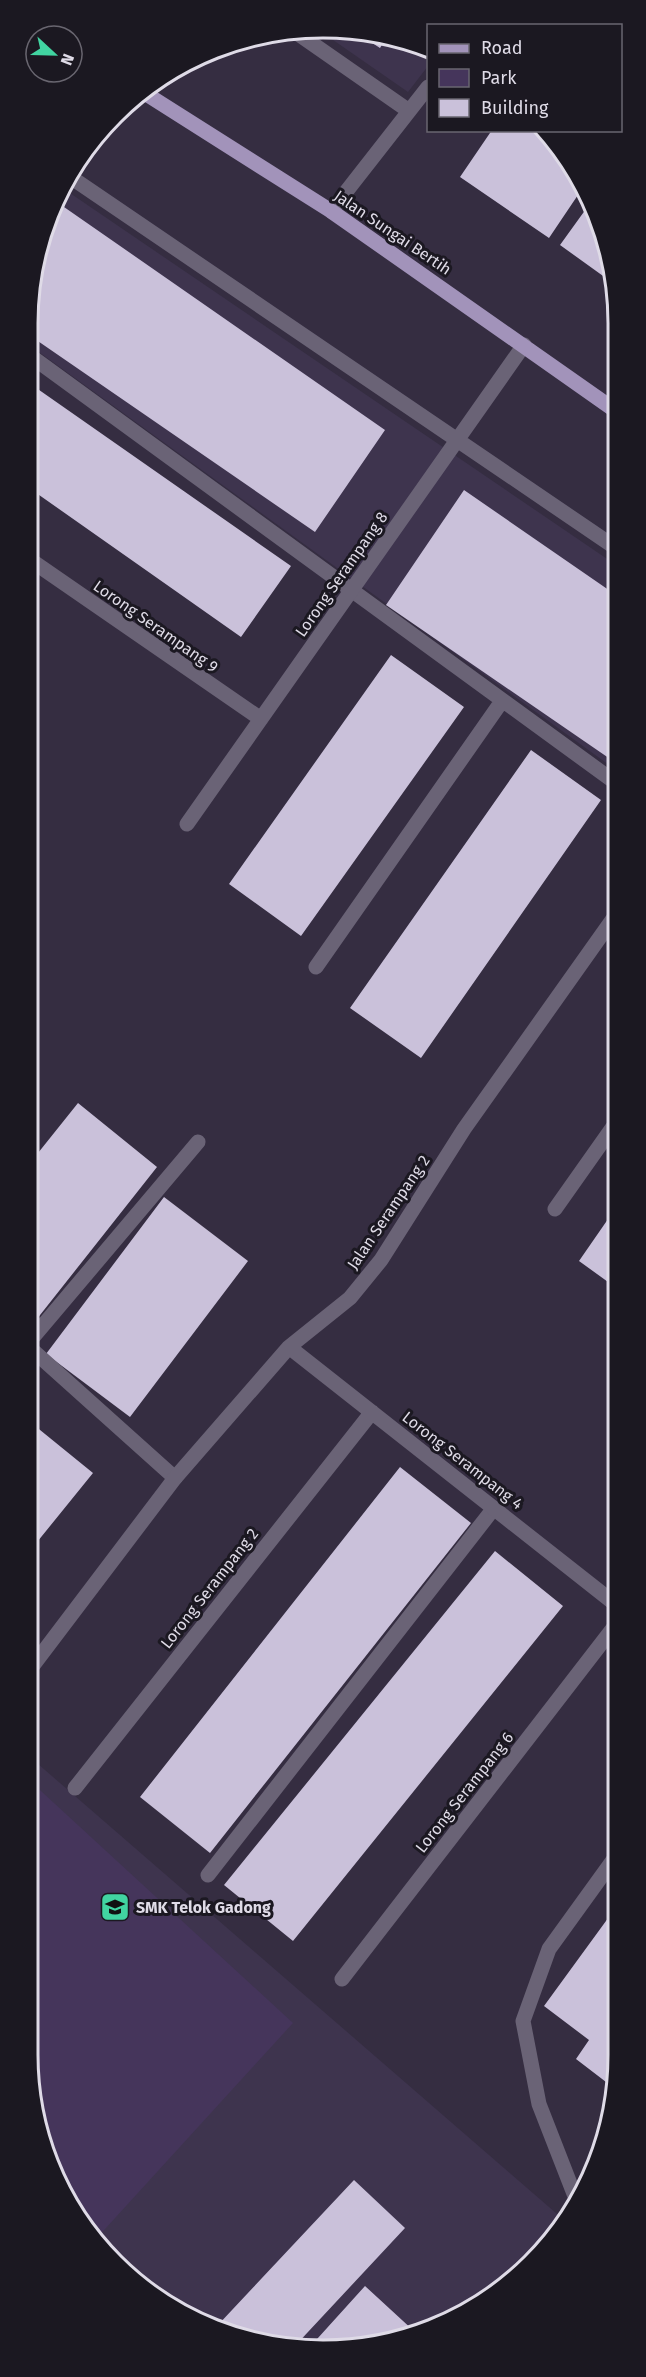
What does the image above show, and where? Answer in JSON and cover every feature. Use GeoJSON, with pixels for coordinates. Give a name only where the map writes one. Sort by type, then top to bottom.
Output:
{"type":"FeatureCollection","features":[{"type":"Feature","properties":{"kind":"main road","name":"Jalan Sungai Bertih"},"geometry":{"type":"LineString","coordinates":[[149,96],[331,211],[608,402]]}},
{"type":"Feature","properties":{"kind":"street"},"geometry":{"type":"LineString","coordinates":[[304,38],[409,111]]}},
{"type":"Feature","properties":{"kind":"street"},"geometry":{"type":"LineString","coordinates":[[331,211],[427,89]]}},
{"type":"Feature","properties":{"kind":"street"},"geometry":{"type":"LineString","coordinates":[[75,183],[608,543]]}},
{"type":"Feature","properties":{"kind":"street","name":"Lorong Serampang 8"},"geometry":{"type":"LineString","coordinates":[[187,824],[524,345]]}},
{"type":"Feature","properties":{"kind":"street"},"geometry":{"type":"LineString","coordinates":[[38,361],[608,777]]}},
{"type":"Feature","properties":{"kind":"street","name":"Lorong Serampang 9"},"geometry":{"type":"LineString","coordinates":[[38,565],[261,719]]}},
{"type":"Feature","properties":{"kind":"street"},"geometry":{"type":"LineString","coordinates":[[316,967],[502,701]]}},
{"type":"Feature","properties":{"kind":"street","name":"Jalan Serampang 2"},"geometry":{"type":"LineString","coordinates":[[38,1659],[175,1478],[289,1347],[350,1298],[381,1260],[464,1129],[608,926]]}},
{"type":"Feature","properties":{"kind":"street"},"geometry":{"type":"LineString","coordinates":[[555,1209],[608,1134]]}},
{"type":"Feature","properties":{"kind":"street"},"geometry":{"type":"LineString","coordinates":[[38,1331],[198,1142]]}},
{"type":"Feature","properties":{"kind":"street","name":"Lorong Serampang 4"},"geometry":{"type":"LineString","coordinates":[[289,1347],[608,1598]]}},
{"type":"Feature","properties":{"kind":"street"},"geometry":{"type":"LineString","coordinates":[[38,1355],[175,1478]]}},
{"type":"Feature","properties":{"kind":"street","name":"Lorong Serampang 2"},"geometry":{"type":"LineString","coordinates":[[75,1788],[372,1412]]}},
{"type":"Feature","properties":{"kind":"street"},"geometry":{"type":"LineString","coordinates":[[208,1875],[494,1508]]}},
{"type":"Feature","properties":{"kind":"street","name":"Lorong Serampang 6"},"geometry":{"type":"LineString","coordinates":[[342,1979],[608,1635]]}},
{"type":"Feature","properties":{"kind":"street"},"geometry":{"type":"LineString","coordinates":[[573,2191],[539,2104],[523,2021],[549,1949],[608,1867]]}},
{"type":"Feature","properties":{"kind":"shaded area"},"geometry":{"type":"Polygon","coordinates":[[[330,38],[379,43],[427,57],[427,67],[408,92],[330,38]]]}},
{"type":"Feature","properties":{"kind":"shaded area"},"geometry":{"type":"Polygon","coordinates":[[[69,193],[608,560],[608,764],[38,351],[38,304],[43,267],[59,214],[69,193]]]}},
{"type":"Feature","properties":{"kind":"shaded area","name":"SMK Telok Gadong"},"geometry":{"type":"Polygon","coordinates":[[[38,1764],[559,2215],[525,2256],[482,2291],[432,2318],[379,2334],[323,2340],[267,2334],[214,2318],[180,2301],[149,2281],[121,2256],[96,2228],[76,2197],[59,2163],[43,2110],[38,2073],[38,1764]]]}},
{"type":"Feature","properties":{"kind":"green space"},"geometry":{"type":"Polygon","coordinates":[[[38,1788],[293,2023],[101,2234],[76,2197],[59,2163],[47,2128],[40,2091],[38,2073],[38,1788]]]}},
{"type":"Feature","properties":{"kind":"building"},"geometry":{"type":"Polygon","coordinates":[[[370,42],[383,44],[380,48],[370,42]]]}},
{"type":"Feature","properties":{"kind":"building"},"geometry":{"type":"Polygon","coordinates":[[[491,132],[535,132],[550,149],[578,195],[549,238],[460,177],[491,132]]]}},
{"type":"Feature","properties":{"kind":"building"},"geometry":{"type":"Polygon","coordinates":[[[64,207],[385,430],[315,532],[38,341],[38,304],[43,267],[59,215],[64,207]]]}},
{"type":"Feature","properties":{"kind":"building"},"geometry":{"type":"Polygon","coordinates":[[[585,210],[599,249],[605,277],[560,245],[585,210]]]}},
{"type":"Feature","properties":{"kind":"building"},"geometry":{"type":"Polygon","coordinates":[[[38,389],[291,566],[241,637],[38,494],[38,389]]]}},
{"type":"Feature","properties":{"kind":"building"},"geometry":{"type":"Polygon","coordinates":[[[464,490],[608,589],[608,758],[386,605],[464,490]]]}},
{"type":"Feature","properties":{"kind":"building"},"geometry":{"type":"Polygon","coordinates":[[[391,655],[464,707],[301,936],[229,884],[391,655]]]}},
{"type":"Feature","properties":{"kind":"building"},"geometry":{"type":"Polygon","coordinates":[[[531,750],[601,800],[421,1058],[350,1008],[531,750]]]}},
{"type":"Feature","properties":{"kind":"building"},"geometry":{"type":"Polygon","coordinates":[[[78,1103],[157,1167],[38,1318],[38,1153],[78,1103]]]}},
{"type":"Feature","properties":{"kind":"building"},"geometry":{"type":"Polygon","coordinates":[[[164,1197],[248,1261],[130,1417],[46,1354],[164,1197]]]}},
{"type":"Feature","properties":{"kind":"building"},"geometry":{"type":"Polygon","coordinates":[[[608,1219],[608,1282],[579,1261],[608,1219]]]}},
{"type":"Feature","properties":{"kind":"building"},"geometry":{"type":"Polygon","coordinates":[[[38,1428],[93,1473],[38,1541],[38,1428]]]}},
{"type":"Feature","properties":{"kind":"building"},"geometry":{"type":"Polygon","coordinates":[[[400,1467],[471,1523],[210,1853],[140,1797],[400,1467]]]}},
{"type":"Feature","properties":{"kind":"building"},"geometry":{"type":"Polygon","coordinates":[[[495,1551],[563,1606],[293,1941],[224,1885],[495,1551]]]}},
{"type":"Feature","properties":{"kind":"building"},"geometry":{"type":"Polygon","coordinates":[[[608,1918],[608,2073],[606,2082],[576,2059],[589,2040],[544,2006],[608,1918]]]}},
{"type":"Feature","properties":{"kind":"building"},"geometry":{"type":"Polygon","coordinates":[[[354,2180],[405,2228],[302,2339],[249,2330],[222,2321],[354,2180]]]}},
{"type":"Feature","properties":{"kind":"building"},"geometry":{"type":"Polygon","coordinates":[[[365,2286],[409,2326],[360,2337],[316,2340],[365,2286]]]}},
{"type":"Feature","properties":{"kind":"place","name":"SMK Telok Gadong"},"geometry":{"type":"Point","coordinates":[115,1907]}}]}
